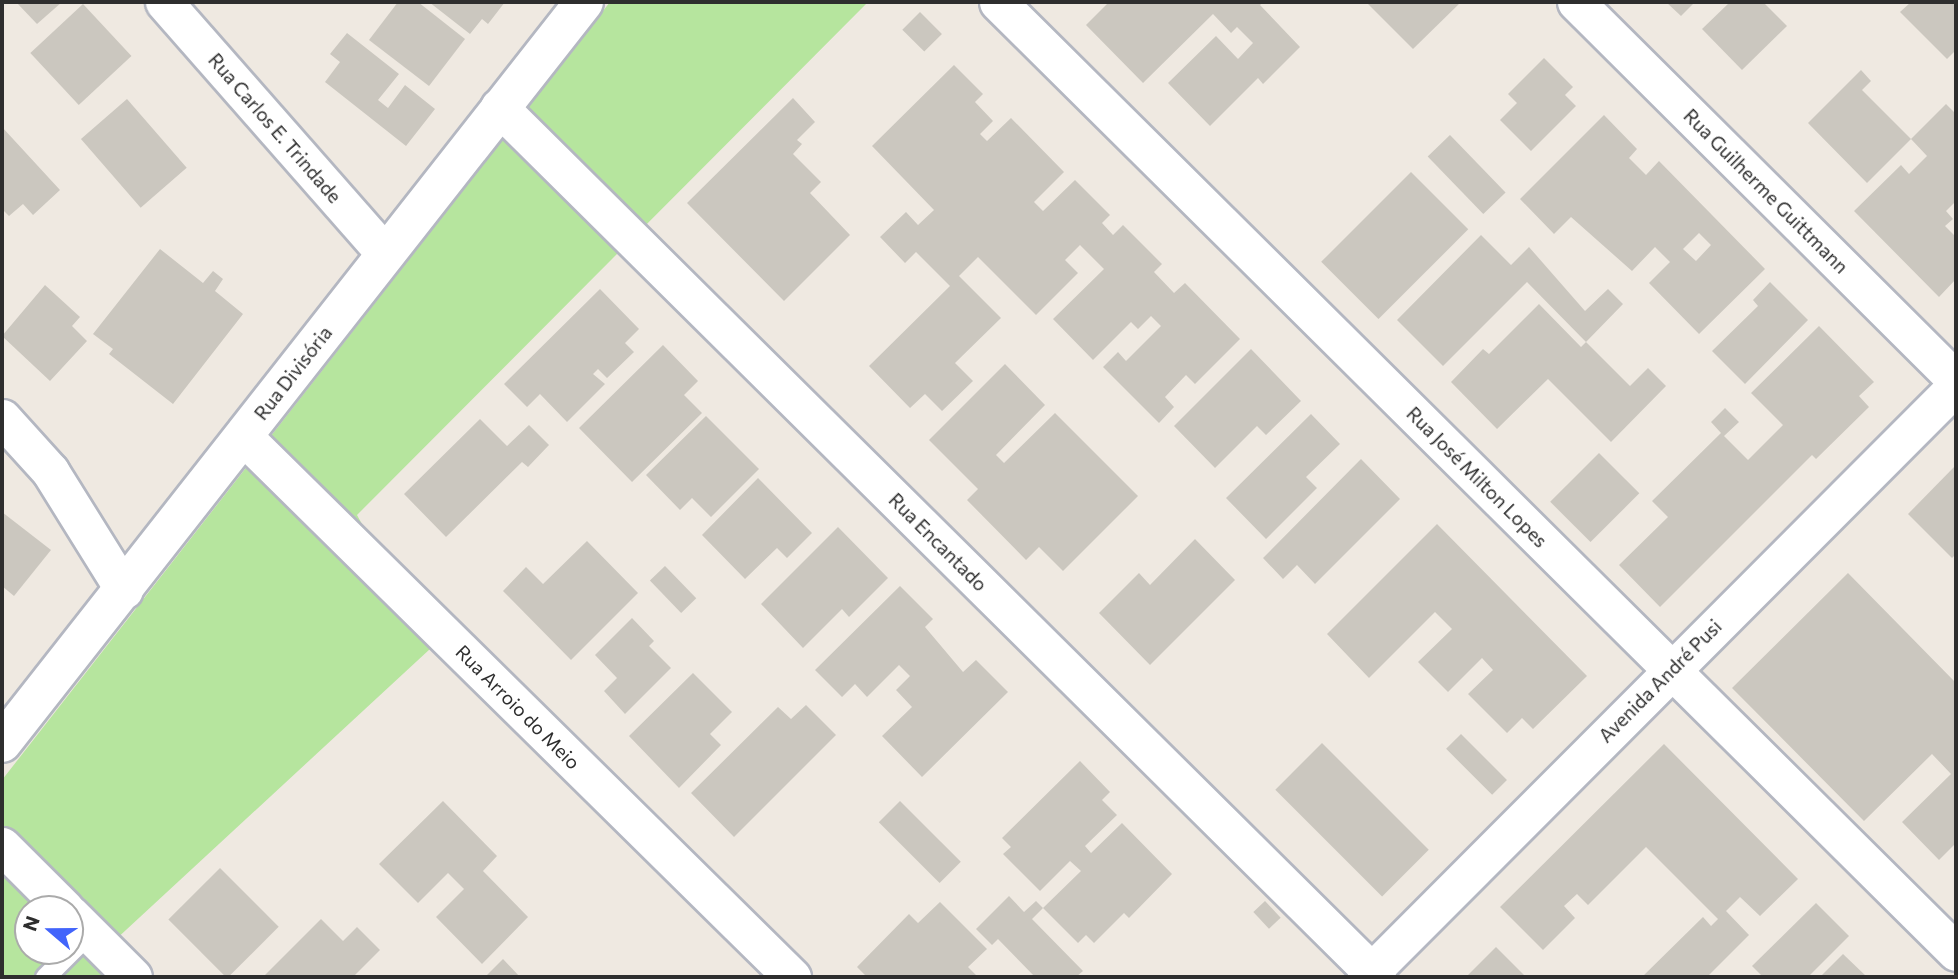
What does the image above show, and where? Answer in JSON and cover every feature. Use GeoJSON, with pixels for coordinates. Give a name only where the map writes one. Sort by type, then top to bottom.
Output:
{"type":"FeatureCollection","features":[{"type":"Feature","properties":{"kind":"street","name":"Rua Carlos E. Trindade"},"geometry":{"type":"LineString","coordinates":[[164,2],[385,254]]}},
{"type":"Feature","properties":{"kind":"street","name":"Rua Divisória"},"geometry":{"type":"LineString","coordinates":[[2,743],[584,2]]}},
{"type":"Feature","properties":{"kind":"street","name":"Rua José Milton Lopes"},"geometry":{"type":"LineString","coordinates":[[998,2],[1956,952]]}},
{"type":"Feature","properties":{"kind":"street","name":"Rua Guilherme Guittmann"},"geometry":{"type":"LineString","coordinates":[[1576,2],[1956,380]]}},
{"type":"Feature","properties":{"kind":"street","name":"Rua Encantado"},"geometry":{"type":"LineString","coordinates":[[499,107],[1371,975]]}},
{"type":"Feature","properties":{"kind":"street","name":"Avenida André Pusi"},"geometry":{"type":"LineString","coordinates":[[1371,975],[1956,386]]}},
{"type":"Feature","properties":{"kind":"street"},"geometry":{"type":"LineString","coordinates":[[2,418],[50,471],[124,590]]}},
{"type":"Feature","properties":{"kind":"street","name":"Rua Arroio do Meio"},"geometry":{"type":"LineString","coordinates":[[243,436],[792,977]]}},
{"type":"Feature","properties":{"kind":"street"},"geometry":{"type":"LineString","coordinates":[[2,846],[51,895]]}},
{"type":"Feature","properties":{"kind":"street"},"geometry":{"type":"LineString","coordinates":[[84,928],[133,977]]}},
{"type":"Feature","properties":{"kind":"green space"},"geometry":{"type":"Polygon","coordinates":[[[610,2],[868,2],[357,515],[430,649],[113,942],[124,977],[2,977],[2,780],[610,2]]]}},
{"type":"Feature","properties":{"kind":"building"},"geometry":{"type":"Polygon","coordinates":[[[16,2],[62,2],[37,24],[16,2]]]}},
{"type":"Feature","properties":{"kind":"building"},"geometry":{"type":"Polygon","coordinates":[[[398,2],[418,2],[465,39],[429,86],[369,40],[398,2]]]}},
{"type":"Feature","properties":{"kind":"building"},"geometry":{"type":"Polygon","coordinates":[[[429,2],[505,2],[488,24],[482,19],[470,34],[429,2]]]}},
{"type":"Feature","properties":{"kind":"building"},"geometry":{"type":"Polygon","coordinates":[[[1109,2],[1263,2],[1260,5],[1300,47],[1263,84],[1258,78],[1210,126],[1168,83],[1216,36],[1238,59],[1253,43],[1237,27],[1231,33],[1213,14],[1143,83],[1086,25],[1109,2]]]}},
{"type":"Feature","properties":{"kind":"building"},"geometry":{"type":"Polygon","coordinates":[[[1366,2],[1461,2],[1413,49],[1366,2]]]}},
{"type":"Feature","properties":{"kind":"building"},"geometry":{"type":"Polygon","coordinates":[[[1666,2],[1695,2],[1681,16],[1666,2]]]}},
{"type":"Feature","properties":{"kind":"building"},"geometry":{"type":"Polygon","coordinates":[[[1730,2],[1763,2],[1787,26],[1742,70],[1702,29],[1730,2]]]}},
{"type":"Feature","properties":{"kind":"building"},"geometry":{"type":"Polygon","coordinates":[[[1911,2],[1956,2],[1956,50],[1947,59],[1900,12],[1911,2]]]}},
{"type":"Feature","properties":{"kind":"building"},"geometry":{"type":"Polygon","coordinates":[[[83,4],[131,56],[79,105],[30,53],[83,4]]]}},
{"type":"Feature","properties":{"kind":"building"},"geometry":{"type":"Polygon","coordinates":[[[920,12],[942,34],[924,52],[902,30],[920,12]]]}},
{"type":"Feature","properties":{"kind":"building"},"geometry":{"type":"Polygon","coordinates":[[[347,33],[399,74],[378,100],[388,108],[405,85],[435,109],[406,146],[325,82],[340,62],[330,54],[347,33]]]}},
{"type":"Feature","properties":{"kind":"building"},"geometry":{"type":"Polygon","coordinates":[[[1544,58],[1573,87],[1565,95],[1576,106],[1531,151],[1500,120],[1517,103],[1508,94],[1544,58]]]}},
{"type":"Feature","properties":{"kind":"building"},"geometry":{"type":"Polygon","coordinates":[[[954,65],[983,94],[975,102],[993,121],[980,134],[987,141],[1011,118],[1064,172],[1034,202],[1043,211],[1075,180],[1110,215],[1102,223],[1113,235],[1123,225],[1162,264],[1154,272],[1174,293],[1185,283],[1240,339],[1195,384],[1186,375],[1165,397],[1174,407],[1159,423],[1103,367],[1118,352],[1126,361],[1161,326],[1151,316],[1138,329],[1131,322],[1093,360],[1053,319],[1104,269],[1080,245],[1065,260],[1078,273],[1036,315],[978,257],[959,276],[1001,318],[955,363],[973,381],[942,411],[925,394],[910,408],[869,366],[950,286],[916,252],[905,263],[880,237],[906,212],[918,225],[934,210],[872,146],[954,65]]]}},
{"type":"Feature","properties":{"kind":"building"},"geometry":{"type":"Polygon","coordinates":[[[1861,70],[1871,81],[1862,90],[1911,139],[1867,183],[1808,123],[1861,70]]]}},
{"type":"Feature","properties":{"kind":"building"},"geometry":{"type":"Polygon","coordinates":[[[793,98],[815,122],[797,140],[802,144],[793,154],[821,182],[810,193],[850,235],[784,301],[687,203],[793,98]]]}},
{"type":"Feature","properties":{"kind":"building"},"geometry":{"type":"Polygon","coordinates":[[[127,99],[187,168],[141,208],[81,139],[127,99]]]}},
{"type":"Feature","properties":{"kind":"building"},"geometry":{"type":"Polygon","coordinates":[[[1946,104],[1956,114],[1956,201],[1946,211],[1953,219],[1945,226],[1956,237],[1956,279],[1939,297],[1854,211],[1901,165],[1909,174],[1927,156],[1911,139],[1946,104]]]}},
{"type":"Feature","properties":{"kind":"building"},"geometry":{"type":"Polygon","coordinates":[[[1604,115],[1637,149],[1629,158],[1646,175],[1659,161],[1765,269],[1699,334],[1649,283],[1670,262],[1655,247],[1632,271],[1571,217],[1554,234],[1520,199],[1604,115]],[[1699,233],[1683,249],[1696,261],[1711,245],[1699,233]]]}},
{"type":"Feature","properties":{"kind":"building"},"geometry":{"type":"Polygon","coordinates":[[[2,127],[60,190],[33,215],[23,204],[9,216],[2,209],[2,127]]]}},
{"type":"Feature","properties":{"kind":"building"},"geometry":{"type":"Polygon","coordinates":[[[1450,135],[1506,193],[1483,214],[1428,157],[1450,135]]]}},
{"type":"Feature","properties":{"kind":"building"},"geometry":{"type":"Polygon","coordinates":[[[1411,172],[1468,229],[1378,319],[1321,262],[1411,172]]]}},
{"type":"Feature","properties":{"kind":"building"},"geometry":{"type":"Polygon","coordinates":[[[1481,235],[1511,265],[1529,247],[1585,311],[1608,289],[1623,304],[1586,342],[1527,282],[1443,366],[1397,320],[1481,235]]]}},
{"type":"Feature","properties":{"kind":"building"},"geometry":{"type":"Polygon","coordinates":[[[160,249],[203,283],[213,271],[223,279],[215,291],[243,314],[173,404],[109,354],[113,349],[93,334],[160,249]]]}},
{"type":"Feature","properties":{"kind":"building"},"geometry":{"type":"Polygon","coordinates":[[[1770,282],[1808,320],[1745,384],[1712,351],[1758,306],[1753,300],[1770,282]]]}},
{"type":"Feature","properties":{"kind":"building"},"geometry":{"type":"Polygon","coordinates":[[[45,285],[80,317],[72,326],[87,341],[50,381],[2,336],[45,285]]]}},
{"type":"Feature","properties":{"kind":"building"},"geometry":{"type":"Polygon","coordinates":[[[600,289],[639,329],[625,343],[634,352],[607,378],[598,369],[593,374],[605,384],[567,422],[540,394],[527,407],[504,384],[600,289]]]}},
{"type":"Feature","properties":{"kind":"building"},"geometry":{"type":"Polygon","coordinates":[[[1539,304],[1581,347],[1586,342],[1630,386],[1648,368],[1666,386],[1611,442],[1548,379],[1497,429],[1451,382],[1483,349],[1489,354],[1539,304]]]}},
{"type":"Feature","properties":{"kind":"building"},"geometry":{"type":"Polygon","coordinates":[[[1819,326],[1874,382],[1859,396],[1869,407],[1816,459],[1812,455],[1660,607],[1619,565],[1668,517],[1652,501],[1721,433],[1711,422],[1725,408],[1739,422],[1724,436],[1748,460],[1783,425],[1751,393],[1819,326]]]}},
{"type":"Feature","properties":{"kind":"building"},"geometry":{"type":"Polygon","coordinates":[[[663,345],[698,381],[684,395],[702,413],[632,482],[579,428],[663,345]]]}},
{"type":"Feature","properties":{"kind":"building"},"geometry":{"type":"Polygon","coordinates":[[[1251,349],[1301,401],[1266,435],[1257,426],[1215,468],[1174,426],[1251,349]]]}},
{"type":"Feature","properties":{"kind":"building"},"geometry":{"type":"Polygon","coordinates":[[[1005,364],[1045,405],[996,455],[1004,463],[1055,413],[1138,496],[1063,571],[1039,547],[1026,560],[967,500],[978,489],[929,440],[1005,364]]]}},
{"type":"Feature","properties":{"kind":"building"},"geometry":{"type":"Polygon","coordinates":[[[1311,414],[1340,444],[1306,477],[1317,488],[1266,539],[1226,498],[1311,414]]]}},
{"type":"Feature","properties":{"kind":"building"},"geometry":{"type":"Polygon","coordinates":[[[706,416],[759,469],[711,517],[692,498],[680,510],[646,475],[706,416]]]}},
{"type":"Feature","properties":{"kind":"building"},"geometry":{"type":"Polygon","coordinates":[[[480,419],[507,446],[529,425],[549,445],[528,467],[522,462],[446,537],[404,494],[480,419]]]}},
{"type":"Feature","properties":{"kind":"building"},"geometry":{"type":"Polygon","coordinates":[[[1599,453],[1639,493],[1591,542],[1550,502],[1599,453]]]}},
{"type":"Feature","properties":{"kind":"building"},"geometry":{"type":"Polygon","coordinates":[[[1361,459],[1400,499],[1315,584],[1297,565],[1283,579],[1263,558],[1361,459]]]}},
{"type":"Feature","properties":{"kind":"building"},"geometry":{"type":"Polygon","coordinates":[[[1956,465],[1956,554],[1952,558],[1908,514],[1956,465]]]}},
{"type":"Feature","properties":{"kind":"building"},"geometry":{"type":"Polygon","coordinates":[[[758,478],[812,533],[787,558],[777,548],[745,579],[702,535],[758,478]]]}},
{"type":"Feature","properties":{"kind":"building"},"geometry":{"type":"Polygon","coordinates":[[[2,512],[51,550],[14,596],[2,586],[2,512]]]}},
{"type":"Feature","properties":{"kind":"building"},"geometry":{"type":"Polygon","coordinates":[[[1437,524],[1587,676],[1533,729],[1522,718],[1507,733],[1468,694],[1493,670],[1482,658],[1448,692],[1418,662],[1452,629],[1435,612],[1369,678],[1327,634],[1437,524]]]}},
{"type":"Feature","properties":{"kind":"building"},"geometry":{"type":"Polygon","coordinates":[[[838,527],[888,578],[849,617],[842,609],[803,648],[761,604],[838,527]]]}},
{"type":"Feature","properties":{"kind":"building"},"geometry":{"type":"Polygon","coordinates":[[[1195,539],[1235,580],[1150,665],[1099,613],[1139,573],[1150,585],[1195,539]]]}},
{"type":"Feature","properties":{"kind":"building"},"geometry":{"type":"Polygon","coordinates":[[[587,541],[638,593],[571,660],[503,591],[526,567],[543,584],[587,541]]]}},
{"type":"Feature","properties":{"kind":"building"},"geometry":{"type":"Polygon","coordinates":[[[665,566],[696,598],[681,613],[650,581],[665,566]]]}},
{"type":"Feature","properties":{"kind":"building"},"geometry":{"type":"Polygon","coordinates":[[[1848,573],[1956,683],[1956,843],[1939,860],[1902,822],[1951,774],[1932,754],[1864,821],[1732,688],[1848,573]]]}},
{"type":"Feature","properties":{"kind":"building"},"geometry":{"type":"Polygon","coordinates":[[[900,586],[933,619],[925,627],[963,672],[976,660],[1008,692],[922,777],[882,736],[912,707],[896,690],[910,676],[899,665],[867,697],[855,684],[842,697],[815,670],[900,586]]]}},
{"type":"Feature","properties":{"kind":"building"},"geometry":{"type":"Polygon","coordinates":[[[632,618],[654,641],[649,646],[671,668],[625,714],[604,691],[617,678],[595,655],[632,618]]]}},
{"type":"Feature","properties":{"kind":"building"},"geometry":{"type":"Polygon","coordinates":[[[693,673],[732,712],[710,734],[721,745],[679,788],[629,736],[693,673]]]}},
{"type":"Feature","properties":{"kind":"building"},"geometry":{"type":"Polygon","coordinates":[[[806,705],[836,735],[734,837],[691,793],[778,707],[791,719],[806,705]]]}},
{"type":"Feature","properties":{"kind":"building"},"geometry":{"type":"Polygon","coordinates":[[[1461,734],[1507,780],[1492,795],[1446,749],[1461,734]]]}},
{"type":"Feature","properties":{"kind":"building"},"geometry":{"type":"Polygon","coordinates":[[[1322,743],[1429,850],[1382,896],[1275,790],[1322,743]]]}},
{"type":"Feature","properties":{"kind":"building"},"geometry":{"type":"Polygon","coordinates":[[[1664,744],[1798,879],[1760,916],[1740,897],[1726,911],[1749,935],[1707,977],[1642,977],[1703,917],[1711,926],[1718,919],[1646,847],[1588,905],[1577,894],[1564,906],[1575,918],[1543,950],[1500,907],[1664,744]]]}},
{"type":"Feature","properties":{"kind":"building"},"geometry":{"type":"Polygon","coordinates":[[[1080,761],[1110,792],[1102,800],[1117,815],[1085,846],[1091,853],[1122,823],[1172,874],[1129,918],[1124,913],[1094,943],[1086,935],[1078,943],[1043,908],[1081,871],[1070,861],[1040,891],[1003,854],[1011,847],[1002,838],[1080,761]]]}},
{"type":"Feature","properties":{"kind":"building"},"geometry":{"type":"Polygon","coordinates":[[[443,801],[497,856],[483,871],[528,917],[482,964],[436,917],[464,889],[448,873],[418,903],[379,864],[443,801]]]}},
{"type":"Feature","properties":{"kind":"building"},"geometry":{"type":"Polygon","coordinates":[[[900,801],[961,862],[940,883],[879,822],[900,801]]]}},
{"type":"Feature","properties":{"kind":"building"},"geometry":{"type":"Polygon","coordinates":[[[220,868],[279,927],[226,977],[168,920],[220,868]]]}},
{"type":"Feature","properties":{"kind":"building"},"geometry":{"type":"Polygon","coordinates":[[[1009,896],[1024,912],[1036,901],[1043,908],[1032,919],[1083,971],[1076,977],[1035,977],[998,939],[992,945],[976,929],[1009,896]]]}},
{"type":"Feature","properties":{"kind":"building"},"geometry":{"type":"Polygon","coordinates":[[[1265,901],[1281,918],[1269,929],[1253,912],[1265,901]]]}},
{"type":"Feature","properties":{"kind":"building"},"geometry":{"type":"Polygon","coordinates":[[[940,902],[987,949],[968,967],[978,977],[867,977],[857,967],[909,914],[918,923],[940,902]]]}},
{"type":"Feature","properties":{"kind":"building"},"geometry":{"type":"Polygon","coordinates":[[[1816,903],[1849,936],[1808,977],[1763,977],[1752,966],[1816,903]]]}},
{"type":"Feature","properties":{"kind":"building"},"geometry":{"type":"Polygon","coordinates":[[[321,919],[343,941],[357,927],[380,950],[353,977],[263,977],[321,919]]]}},
{"type":"Feature","properties":{"kind":"building"},"geometry":{"type":"Polygon","coordinates":[[[1496,947],[1526,977],[1466,977],[1496,947]]]}},
{"type":"Feature","properties":{"kind":"building"},"geometry":{"type":"Polygon","coordinates":[[[1843,954],[1867,977],[1820,977],[1843,954]]]}},
{"type":"Feature","properties":{"kind":"building"},"geometry":{"type":"Polygon","coordinates":[[[503,959],[520,977],[485,977],[503,959]]]}}]}
